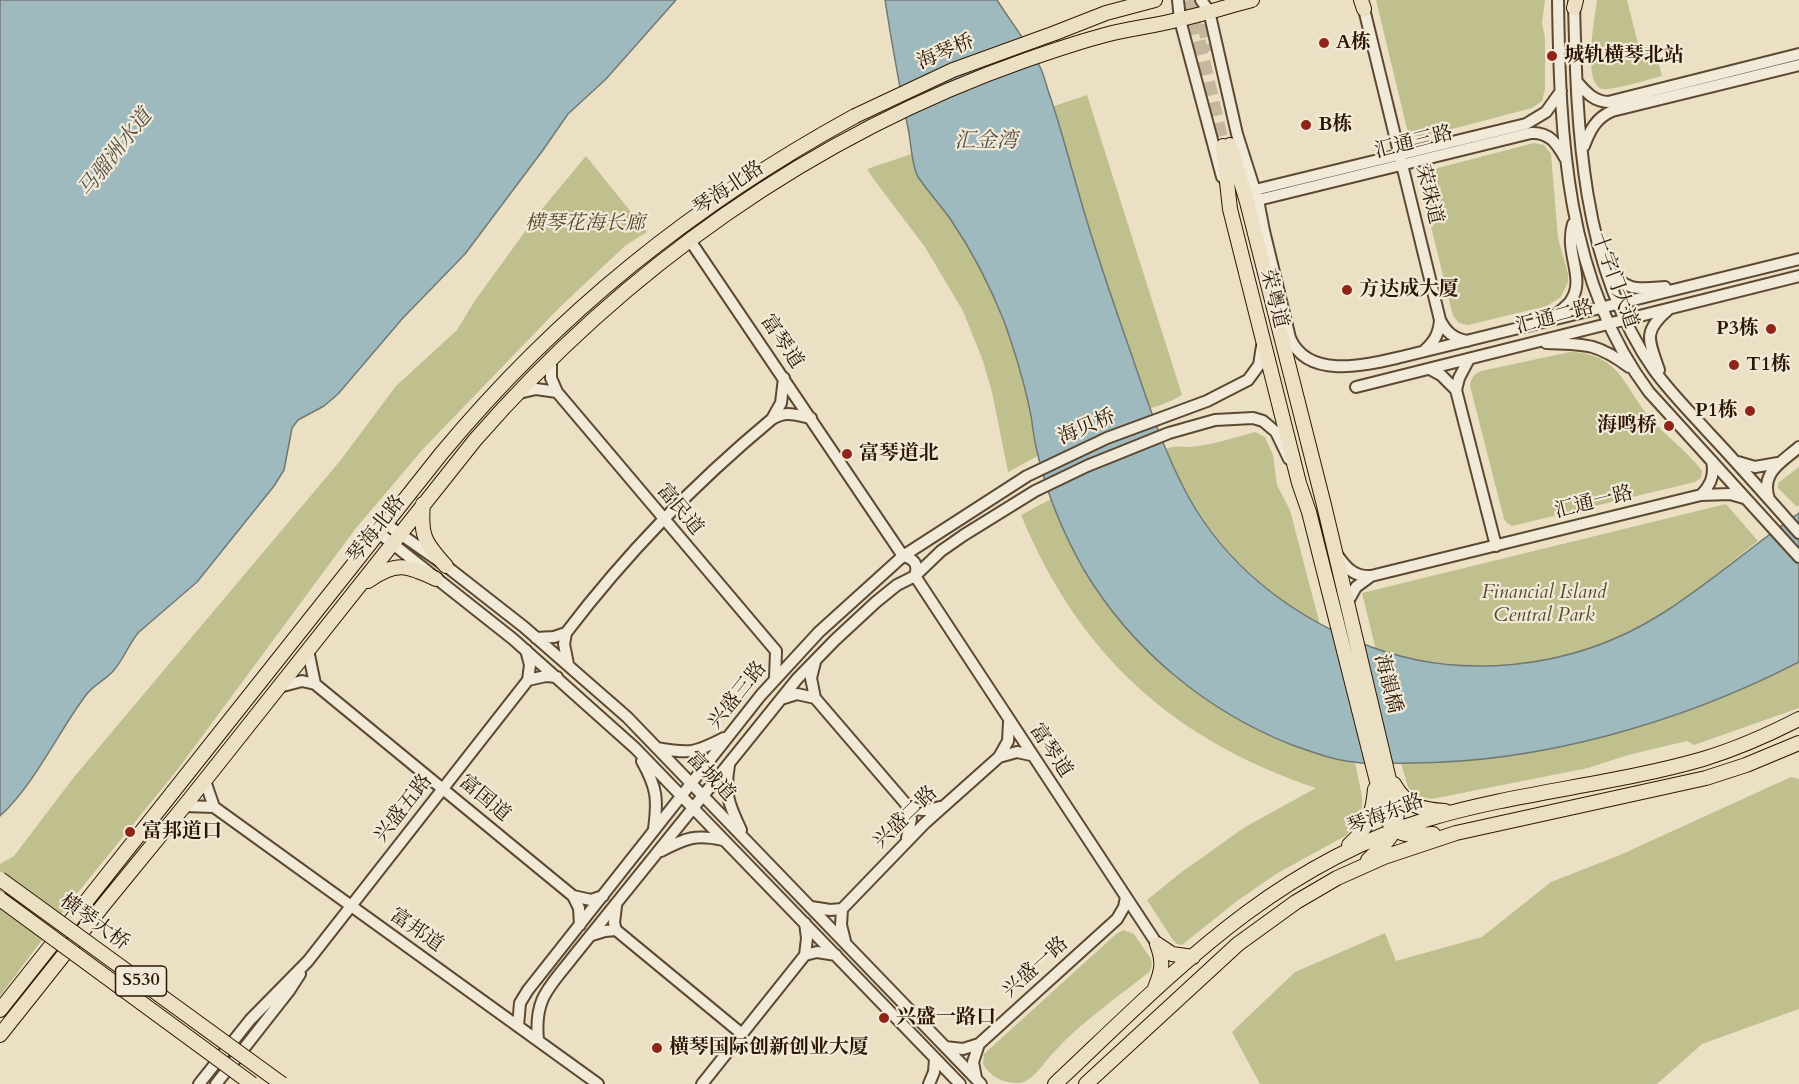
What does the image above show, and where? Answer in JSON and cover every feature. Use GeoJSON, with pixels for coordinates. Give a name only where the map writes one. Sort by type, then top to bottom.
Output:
{"type":"FeatureCollection","features":[{"type":"Feature","properties":{"kind":"main road","name":"海琴桥"},"geometry":{"type":"LineString","coordinates":[[855,116],[962,67],[1106,14],[1155,0]]}},
{"type":"Feature","properties":{"kind":"main road","name":"海琴桥"},"geometry":{"type":"LineString","coordinates":[[863,131],[960,85],[1060,48],[1103,35],[1180,20],[1205,6],[1252,0]]}},
{"type":"Feature","properties":{"kind":"main road","name":"琴海北路"},"geometry":{"type":"LineString","coordinates":[[0,1010],[382,529],[484,404],[529,356],[602,288],[653,246],[728,192],[786,155],[855,116]]}},
{"type":"Feature","properties":{"kind":"main road","name":"琴海北路"},"geometry":{"type":"LineString","coordinates":[[0,1035],[205,781],[423,503],[515,394],[613,301],[689,239],[770,184],[863,131]]}},
{"type":"Feature","properties":{"kind":"main road"},"geometry":{"type":"LineString","coordinates":[[1230,209],[1226,145],[1254,198]]}},
{"type":"Feature","properties":{"kind":"main road","name":"荣粤道"},"geometry":{"type":"LineString","coordinates":[[1254,198],[1335,552],[1340,605]]}},
{"type":"Feature","properties":{"kind":"main road","name":"荣粤道"},"geometry":{"type":"LineString","coordinates":[[1230,209],[1299,483],[1340,605]]}},
{"type":"Feature","properties":{"kind":"main road"},"geometry":{"type":"LineString","coordinates":[[423,503],[424,538],[446,566]]}},
{"type":"Feature","properties":{"kind":"main road"},"geometry":{"type":"LineString","coordinates":[[354,591],[380,572],[397,567],[415,569],[436,579]]}},
{"type":"Feature","properties":{"kind":"main road","name":"海韻橋"},"geometry":{"type":"LineString","coordinates":[[1340,605],[1382,776]]}},
{"type":"Feature","properties":{"kind":"main road","name":"琴海东路"},"geometry":{"type":"LineString","coordinates":[[1055,1084],[1193,957],[1261,901],[1334,857],[1395,830],[1456,812],[1681,765],[1743,745],[1799,719]]}},
{"type":"Feature","properties":{"kind":"main road","name":"琴海东路"},"geometry":{"type":"LineString","coordinates":[[1086,1084],[1238,944],[1296,902],[1360,867],[1407,848],[1456,833],[1706,778],[1746,765],[1799,743]]}},
{"type":"Feature","properties":{"kind":"main road"},"geometry":{"type":"LineString","coordinates":[[1382,776],[1414,806],[1428,810],[1456,812]]}},
{"type":"Feature","properties":{"kind":"main road"},"geometry":{"type":"LineString","coordinates":[[1360,867],[1387,842],[1395,830],[1397,814],[1382,776]]}},
{"type":"Feature","properties":{"kind":"main road"},"geometry":{"type":"LineString","coordinates":[[1337,878],[1341,875],[1342,864],[1334,857],[1360,835],[1369,822],[1382,776]]}},
{"type":"Feature","properties":{"kind":"main road"},"geometry":{"type":"LineString","coordinates":[[1395,830],[1413,836],[1456,833]]}},
{"type":"Feature","properties":{"kind":"main road"},"geometry":{"type":"LineString","coordinates":[[105,903],[95,904],[93,900],[117,868],[116,865]]}},
{"type":"Feature","properties":{"kind":"main road","name":"横琴大桥"},"geometry":{"type":"LineString","coordinates":[[0,879],[282,1084]]}},
{"type":"Feature","properties":{"kind":"main road","name":"横琴大桥"},"geometry":{"type":"LineString","coordinates":[[0,899],[252,1084]]}},
{"type":"Feature","properties":{"kind":"main road"},"geometry":{"type":"LineString","coordinates":[[1157,944],[1172,954],[1193,957]]}},
{"type":"Feature","properties":{"kind":"main road"},"geometry":{"type":"LineString","coordinates":[[1152,994],[1163,966],[1157,944]]}},
{"type":"Feature","properties":{"kind":"street","name":"荣粤道"},"geometry":{"type":"LineString","coordinates":[[1178,0],[1180,20],[1230,209]]}},
{"type":"Feature","properties":{"kind":"street","name":"十字门大道"},"geometry":{"type":"LineString","coordinates":[[1558,0],[1561,91],[1574,221],[1586,265],[1608,323],[1633,371],[1658,404],[1799,557]]}},
{"type":"Feature","properties":{"kind":"street","name":"荣珠道"},"geometry":{"type":"LineString","coordinates":[[1363,3],[1440,320]]}},
{"type":"Feature","properties":{"kind":"street","name":"十字门大道"},"geometry":{"type":"LineString","coordinates":[[1575,3],[1577,82],[1590,211],[1605,265],[1625,319],[1641,350],[1663,381],[1799,533]]}},
{"type":"Feature","properties":{"kind":"street","name":"荣粤道"},"geometry":{"type":"LineString","coordinates":[[1205,6],[1294,348],[1301,356],[1311,361],[1358,366]]}},
{"type":"Feature","properties":{"kind":"street"},"geometry":{"type":"LineString","coordinates":[[1577,82],[1591,97],[1608,102],[1799,54]]}},
{"type":"Feature","properties":{"kind":"street"},"geometry":{"type":"LineString","coordinates":[[1582,148],[1593,125],[1612,111],[1799,65]]}},
{"type":"Feature","properties":{"kind":"street","name":"汇通三路"},"geometry":{"type":"LineString","coordinates":[[1254,198],[1401,160],[1532,122],[1550,109],[1561,91]]}},
{"type":"Feature","properties":{"kind":"street","name":"汇通三路"},"geometry":{"type":"LineString","coordinates":[[1401,160],[1536,133],[1545,135],[1554,141],[1567,161]]}},
{"type":"Feature","properties":{"kind":"street"},"geometry":{"type":"LineString","coordinates":[[1549,321],[1566,306],[1575,291],[1577,280],[1570,245],[1574,221]]}},
{"type":"Feature","properties":{"kind":"street","name":"富琴道"},"geometry":{"type":"LineString","coordinates":[[689,239],[903,556],[913,559],[916,563],[915,576],[1157,944]]}},
{"type":"Feature","properties":{"kind":"street","name":"汇通二路"},"geometry":{"type":"LineString","coordinates":[[1358,366],[1799,259]]}},
{"type":"Feature","properties":{"kind":"street"},"geometry":{"type":"LineString","coordinates":[[1605,265],[1620,282],[1633,288],[1701,283]]}},
{"type":"Feature","properties":{"kind":"street","name":"汇通二路"},"geometry":{"type":"LineString","coordinates":[[1356,387],[1799,276]]}},
{"type":"Feature","properties":{"kind":"street"},"geometry":{"type":"LineString","coordinates":[[1663,381],[1650,344],[1650,334],[1653,324],[1670,308]]}},
{"type":"Feature","properties":{"kind":"street"},"geometry":{"type":"LineString","coordinates":[[1440,320],[1450,334],[1467,341]]}},
{"type":"Feature","properties":{"kind":"street"},"geometry":{"type":"LineString","coordinates":[[1413,354],[1424,350],[1434,342],[1439,332],[1440,320]]}},
{"type":"Feature","properties":{"kind":"street","name":"海贝桥"},"geometry":{"type":"LineString","coordinates":[[1027,476],[1098,442],[1207,401],[1248,380],[1259,365],[1262,335]]}},
{"type":"Feature","properties":{"kind":"street"},"geometry":{"type":"LineString","coordinates":[[1531,343],[1593,346],[1612,355],[1633,371]]}},
{"type":"Feature","properties":{"kind":"street"},"geometry":{"type":"LineString","coordinates":[[551,358],[551,378],[557,392]]}},
{"type":"Feature","properties":{"kind":"street"},"geometry":{"type":"LineString","coordinates":[[1468,359],[1456,390],[1496,546]]}},
{"type":"Feature","properties":{"kind":"street"},"geometry":{"type":"LineString","coordinates":[[1430,369],[1441,375],[1456,390]]}},
{"type":"Feature","properties":{"kind":"street"},"geometry":{"type":"LineString","coordinates":[[772,419],[781,403],[784,378]]}},
{"type":"Feature","properties":{"kind":"street"},"geometry":{"type":"LineString","coordinates":[[515,394],[536,389],[557,392]]}},
{"type":"Feature","properties":{"kind":"street","name":"富民道"},"geometry":{"type":"LineString","coordinates":[[557,392],[776,651]]}},
{"type":"Feature","properties":{"kind":"street"},"geometry":{"type":"LineString","coordinates":[[568,664],[564,644],[566,633],[603,586],[663,519],[716,467],[772,419],[780,414],[790,413],[811,418]]}},
{"type":"Feature","properties":{"kind":"street","name":"海贝桥"},"geometry":{"type":"LineString","coordinates":[[1035,491],[1105,458],[1169,433],[1215,420],[1253,418],[1263,421],[1276,432],[1299,483]]}},
{"type":"Feature","properties":{"kind":"street"},"geometry":{"type":"LineString","coordinates":[[1770,500],[1767,493],[1767,480],[1773,468],[1799,447]]}},
{"type":"Feature","properties":{"kind":"street"},"geometry":{"type":"LineString","coordinates":[[1732,459],[1755,467],[1778,463]]}},
{"type":"Feature","properties":{"kind":"street"},"geometry":{"type":"LineString","coordinates":[[1701,495],[1711,482],[1712,461]]}},
{"type":"Feature","properties":{"kind":"street","name":"兴盛三路"},"geometry":{"type":"LineString","coordinates":[[518,1026],[520,1003],[680,795],[775,678],[838,613],[903,556],[1027,476]]}},
{"type":"Feature","properties":{"kind":"street","name":"兴盛三路"},"geometry":{"type":"LineString","coordinates":[[538,1040],[537,1013],[544,994],[779,700],[816,659],[876,602],[897,585],[915,576],[941,551],[1035,491]]}},
{"type":"Feature","properties":{"kind":"street","name":"汇通一路"},"geometry":{"type":"LineString","coordinates":[[1371,576],[1701,495],[1730,494],[1747,500]]}},
{"type":"Feature","properties":{"kind":"street","name":"富城道"},"geometry":{"type":"LineString","coordinates":[[382,529],[446,566],[568,664],[627,717],[979,1082]]}},
{"type":"Feature","properties":{"kind":"street","name":"富城道"},"geometry":{"type":"LineString","coordinates":[[396,538],[436,579],[526,650],[635,748],[959,1084]]}},
{"type":"Feature","properties":{"kind":"street"},"geometry":{"type":"LineString","coordinates":[[1335,552],[1353,573],[1371,576]]}},
{"type":"Feature","properties":{"kind":"street"},"geometry":{"type":"LineString","coordinates":[[1340,605],[1356,587],[1371,576]]}},
{"type":"Feature","properties":{"kind":"street"},"geometry":{"type":"LineString","coordinates":[[536,638],[549,638],[566,633]]}},
{"type":"Feature","properties":{"kind":"street"},"geometry":{"type":"LineString","coordinates":[[279,687],[302,681],[315,684],[308,650]]}},
{"type":"Feature","properties":{"kind":"street"},"geometry":{"type":"LineString","coordinates":[[526,650],[530,665],[528,680],[546,676],[557,677]]}},
{"type":"Feature","properties":{"kind":"street"},"geometry":{"type":"LineString","coordinates":[[775,678],[776,651],[800,651]]}},
{"type":"Feature","properties":{"kind":"street"},"geometry":{"type":"LineString","coordinates":[[816,659],[811,678],[815,698],[906,804],[911,814],[911,825],[906,842]]}},
{"type":"Feature","properties":{"kind":"street","name":"兴盛五路"},"geometry":{"type":"LineString","coordinates":[[308,961],[528,680]]}},
{"type":"Feature","properties":{"kind":"street","name":"富国道"},"geometry":{"type":"LineString","coordinates":[[315,684],[573,896]]}},
{"type":"Feature","properties":{"kind":"street"},"geometry":{"type":"LineString","coordinates":[[779,700],[797,694],[815,698]]}},
{"type":"Feature","properties":{"kind":"street","name":"兴盛二路"},"geometry":{"type":"LineString","coordinates":[[842,909],[906,842],[999,757],[1008,741],[1009,722]]}},
{"type":"Feature","properties":{"kind":"street"},"geometry":{"type":"LineString","coordinates":[[657,748],[691,752],[730,735]]}},
{"type":"Feature","properties":{"kind":"street"},"geometry":{"type":"LineString","coordinates":[[635,748],[655,787],[657,807],[654,830]]}},
{"type":"Feature","properties":{"kind":"street"},"geometry":{"type":"LineString","coordinates":[[999,757],[1017,752],[1031,755]]}},
{"type":"Feature","properties":{"kind":"street"},"geometry":{"type":"LineString","coordinates":[[729,765],[726,784],[727,798],[745,839]]}},
{"type":"Feature","properties":{"kind":"street"},"geometry":{"type":"LineString","coordinates":[[184,806],[214,807],[205,781]]}},
{"type":"Feature","properties":{"kind":"street"},"geometry":{"type":"LineString","coordinates":[[906,804],[912,808],[925,810],[944,806]]}},
{"type":"Feature","properties":{"kind":"street","name":"富邦道"},"geometry":{"type":"LineString","coordinates":[[214,807],[598,1084]]}},
{"type":"Feature","properties":{"kind":"street"},"geometry":{"type":"LineString","coordinates":[[658,852],[682,840],[694,837],[723,840]]}},
{"type":"Feature","properties":{"kind":"street"},"geometry":{"type":"LineString","coordinates":[[573,896],[591,900],[603,896]]}},
{"type":"Feature","properties":{"kind":"street"},"geometry":{"type":"LineString","coordinates":[[573,896],[579,908],[580,925]]}},
{"type":"Feature","properties":{"kind":"street","name":"兴盛一路"},"geometry":{"type":"LineString","coordinates":[[979,1044],[1117,919],[1124,907],[1126,897]]}},
{"type":"Feature","properties":{"kind":"street"},"geometry":{"type":"LineString","coordinates":[[615,906],[616,930],[742,1034]]}},
{"type":"Feature","properties":{"kind":"street"},"geometry":{"type":"LineString","coordinates":[[810,907],[842,909],[841,925],[847,944]]}},
{"type":"Feature","properties":{"kind":"street"},"geometry":{"type":"LineString","coordinates":[[1117,919],[1139,918]]}},
{"type":"Feature","properties":{"kind":"street"},"geometry":{"type":"LineString","coordinates":[[702,1084],[805,956],[807,938],[805,922]]}},
{"type":"Feature","properties":{"kind":"street"},"geometry":{"type":"LineString","coordinates":[[591,935],[616,930]]}},
{"type":"Feature","properties":{"kind":"street"},"geometry":{"type":"LineString","coordinates":[[805,956],[817,952],[837,956]]}},
{"type":"Feature","properties":{"kind":"street"},"geometry":{"type":"LineString","coordinates":[[199,1084],[250,1020],[308,961]]}},
{"type":"Feature","properties":{"kind":"street"},"geometry":{"type":"LineString","coordinates":[[216,1084],[289,991],[308,961]]}},
{"type":"Feature","properties":{"kind":"street"},"geometry":{"type":"LineString","coordinates":[[945,1047],[963,1049],[979,1044]]}},
{"type":"Feature","properties":{"kind":"street"},"geometry":{"type":"LineString","coordinates":[[979,1044],[973,1062],[979,1082]]}},
{"type":"Feature","properties":{"kind":"street"},"geometry":{"type":"LineString","coordinates":[[929,1084],[934,1072],[935,1059]]}},
{"type":"Feature","properties":{"kind":"street"},"geometry":{"type":"LineString","coordinates":[[944,1084],[959,1084]]}},
{"type":"Feature","properties":{"kind":"green space"},"geometry":{"type":"Polygon","coordinates":[[[1376,0],[1545,0],[1542,23],[1545,38],[1545,89],[1542,101],[1532,108],[1422,137],[1413,135],[1407,129],[1376,0]]]}},
{"type":"Feature","properties":{"kind":"green space"},"geometry":{"type":"Polygon","coordinates":[[[1597,0],[1627,0],[1639,48],[1646,47],[1656,53],[1662,76],[1607,89],[1602,89],[1596,84],[1592,75],[1591,49],[1597,0]]]}},
{"type":"Feature","properties":{"kind":"green space"},"geometry":{"type":"Polygon","coordinates":[[[1087,95],[1182,395],[1089,431],[1008,472],[992,392],[983,361],[963,311],[925,247],[867,169],[1087,95]]]}},
{"type":"Feature","properties":{"kind":"green space"},"geometry":{"type":"Polygon","coordinates":[[[1534,143],[1544,145],[1551,154],[1558,238],[1568,282],[1561,297],[1547,306],[1468,325],[1459,323],[1453,316],[1421,186],[1421,177],[1426,171],[1534,143]]]}},
{"type":"Feature","properties":{"kind":"green space","name":"横琴花海长廊"},"geometry":{"type":"Polygon","coordinates":[[[586,156],[647,232],[626,245],[560,307],[424,448],[356,528],[178,769],[71,901],[0,996],[0,864],[14,856],[74,777],[340,461],[396,386],[457,330],[474,302],[537,215],[586,156]]]}},
{"type":"Feature","properties":{"kind":"green space","name":"Financial Island Central Park"},"geometry":{"type":"Polygon","coordinates":[[[1570,352],[1587,354],[1611,366],[1653,421],[1702,471],[1701,478],[1695,482],[1512,526],[1504,519],[1470,386],[1471,381],[1481,371],[1570,352]]]}},
{"type":"Feature","properties":{"kind":"green space"},"geometry":{"type":"Polygon","coordinates":[[[1255,432],[1265,437],[1273,455],[1277,485],[1290,510],[1320,625],[1270,591],[1228,550],[1192,503],[1166,449],[1206,445],[1255,432]]]}},
{"type":"Feature","properties":{"kind":"green space"},"geometry":{"type":"Polygon","coordinates":[[[1799,467],[1799,505],[1797,507],[1778,488],[1778,483],[1799,467]]]}},
{"type":"Feature","properties":{"kind":"green space"},"geometry":{"type":"Polygon","coordinates":[[[1051,499],[1074,549],[1101,594],[1133,634],[1169,670],[1209,701],[1254,727],[1303,748],[1355,763],[1362,807],[1359,817],[1347,835],[1276,874],[1237,901],[1182,945],[1173,940],[1147,900],[1245,827],[1316,788],[1265,768],[1218,745],[1175,717],[1137,686],[1102,650],[1071,610],[1044,565],[1021,515],[1051,499]]]}},
{"type":"Feature","properties":{"kind":"green space","name":"Financial Island Central Park"},"geometry":{"type":"Polygon","coordinates":[[[1726,504],[1758,541],[1664,612],[1630,632],[1596,647],[1560,657],[1524,663],[1488,665],[1451,664],[1413,659],[1376,650],[1362,593],[1726,504]]]}},
{"type":"Feature","properties":{"kind":"green space"},"geometry":{"type":"Polygon","coordinates":[[[1799,662],[1799,708],[1694,745],[1687,741],[1628,755],[1588,768],[1432,799],[1416,796],[1408,787],[1401,763],[1503,756],[1555,748],[1605,736],[1655,722],[1704,704],[1799,662]]]}},
{"type":"Feature","properties":{"kind":"green space"},"geometry":{"type":"Polygon","coordinates":[[[1791,777],[1799,779],[1799,1009],[1702,1044],[1657,1084],[1260,1084],[1232,1032],[1295,972],[1385,933],[1396,961],[1482,937],[1551,882],[1620,855],[1791,777]]]}},
{"type":"Feature","properties":{"kind":"green space"},"geometry":{"type":"Polygon","coordinates":[[[1123,930],[1134,934],[1151,959],[1152,966],[1149,972],[1076,1030],[1026,1081],[1009,1082],[990,1073],[983,1064],[984,1054],[1123,930]]]}},
{"type":"Feature","properties":{"kind":"water","name":"马骝洲水道"},"geometry":{"type":"Polygon","coordinates":[[[0,0],[676,0],[606,79],[568,114],[465,254],[402,319],[338,394],[324,406],[298,420],[292,428],[284,470],[274,486],[197,582],[139,632],[114,670],[89,691],[24,789],[0,816],[0,0]]]}},
{"type":"Feature","properties":{"kind":"water","name":"汇金湾"},"geometry":{"type":"Polygon","coordinates":[[[885,0],[997,0],[1025,42],[1044,76],[1105,279],[1171,462],[1188,496],[1220,543],[1239,564],[1282,600],[1305,616],[1330,629],[1394,654],[1433,662],[1473,666],[1512,664],[1552,658],[1591,648],[1628,633],[1663,613],[1799,513],[1799,662],[1708,703],[1610,735],[1510,756],[1460,761],[1375,764],[1330,758],[1260,731],[1201,696],[1148,652],[1125,626],[1103,599],[1084,570],[1062,527],[1041,466],[1026,392],[1004,321],[987,282],[966,244],[915,170],[885,0]]]}},
{"type":"Feature","properties":{"kind":"tunnel"},"geometry":{"type":"LineString","coordinates":[[1189,0],[1223,146]]}},
{"type":"Feature","properties":{"kind":"tunnel"},"geometry":{"type":"LineString","coordinates":[[1200,3],[1210,51]]}},
{"type":"Feature","properties":{"kind":"place","name":"A栋"},"geometry":{"type":"Point","coordinates":[1324,43]}},
{"type":"Feature","properties":{"kind":"place","name":"城轨横琴北站"},"geometry":{"type":"Point","coordinates":[1552,56]}},
{"type":"Feature","properties":{"kind":"place","name":"B栋"},"geometry":{"type":"Point","coordinates":[1306,125]}},
{"type":"Feature","properties":{"kind":"place","name":"方达成大厦"},"geometry":{"type":"Point","coordinates":[1347,290]}},
{"type":"Feature","properties":{"kind":"place","name":"P3栋"},"geometry":{"type":"Point","coordinates":[1771,329]}},
{"type":"Feature","properties":{"kind":"place","name":"T1栋"},"geometry":{"type":"Point","coordinates":[1734,365]}},
{"type":"Feature","properties":{"kind":"place","name":"P1栋"},"geometry":{"type":"Point","coordinates":[1750,411]}},
{"type":"Feature","properties":{"kind":"place","name":"海鸣桥"},"geometry":{"type":"Point","coordinates":[1669,426]}},
{"type":"Feature","properties":{"kind":"place","name":"富琴道北"},"geometry":{"type":"Point","coordinates":[847,454]}},
{"type":"Feature","properties":{"kind":"place","name":"富邦道口"},"geometry":{"type":"Point","coordinates":[130,832]}},
{"type":"Feature","properties":{"kind":"place","name":"兴盛一路口"},"geometry":{"type":"Point","coordinates":[884,1018]}},
{"type":"Feature","properties":{"kind":"place","name":"横琴国际创新创业大厦"},"geometry":{"type":"Point","coordinates":[657,1048]}}]}
